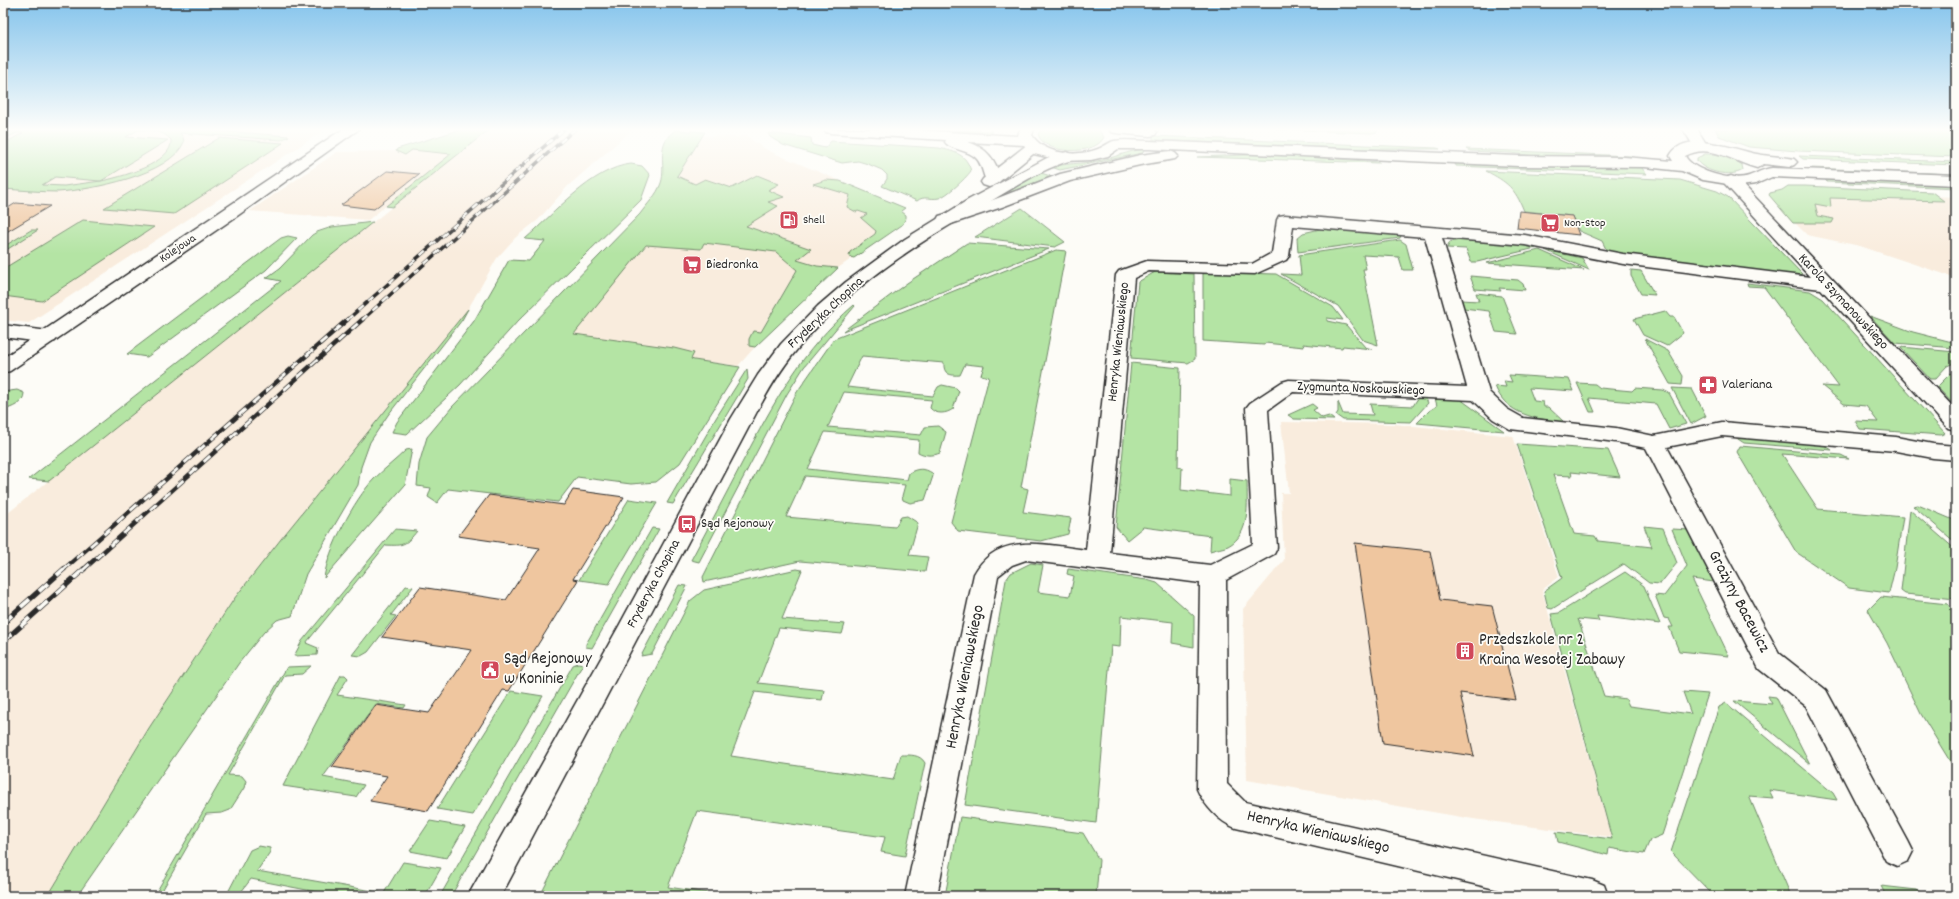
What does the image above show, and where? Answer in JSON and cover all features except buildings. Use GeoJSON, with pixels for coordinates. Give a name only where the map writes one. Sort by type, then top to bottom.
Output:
{"type":"FeatureCollection","features":[{"type":"Feature","properties":{"kind":"street","name":"Kolejowa"},"geometry":{"type":"LineString","coordinates":[[3,367],[291,171]]}},
{"type":"Feature","properties":{"kind":"street"},"geometry":{"type":"LineString","coordinates":[[991,171],[993,179]]}},
{"type":"Feature","properties":{"kind":"street","name":"Fryderyka Chopina"},"geometry":{"type":"LineString","coordinates":[[945,220],[974,193],[993,179],[1000,171]]}},
{"type":"Feature","properties":{"kind":"street","name":"Fryderyka Chopina"},"geometry":{"type":"LineString","coordinates":[[484,896],[664,567],[746,409],[774,365],[800,334],[829,307],[870,273],[945,220],[1032,171]]}},
{"type":"Feature","properties":{"kind":"street"},"geometry":{"type":"LineString","coordinates":[[945,220],[996,204],[1051,182],[1092,171]]}},
{"type":"Feature","properties":{"kind":"street"},"geometry":{"type":"LineString","coordinates":[[1696,171],[1707,176],[1731,181],[1750,181],[1762,175],[1786,172],[1956,180]]}},
{"type":"Feature","properties":{"kind":"street"},"geometry":{"type":"LineString","coordinates":[[1762,175],[1763,171]]}},
{"type":"Feature","properties":{"kind":"street","name":"Karola Szymanowskiego"},"geometry":{"type":"LineString","coordinates":[[1731,181],[1825,284],[1956,423]]}},
{"type":"Feature","properties":{"kind":"street","name":"Henryka Wieniawskiego"},"geometry":{"type":"LineString","coordinates":[[1097,559],[1125,275],[1147,266],[1255,269],[1280,256],[1285,220],[1432,232]]}},
{"type":"Feature","properties":{"kind":"street"},"geometry":{"type":"LineString","coordinates":[[1825,284],[1623,259],[1525,240],[1432,232],[1479,394],[1500,414],[1518,424],[1616,435],[1654,443],[1722,429],[1896,444],[1933,451],[1956,453]]}},
{"type":"Feature","properties":{"kind":"street"},"geometry":{"type":"LineString","coordinates":[[3,331],[48,337]]}},
{"type":"Feature","properties":{"kind":"street","name":"Zygmunta Noskowskiego"},"geometry":{"type":"LineString","coordinates":[[1214,575],[1265,548],[1257,408],[1289,386],[1479,394]]}},
{"type":"Feature","properties":{"kind":"street","name":"Grażyny Bacewicz"},"geometry":{"type":"LineString","coordinates":[[1654,443],[1769,661],[1816,698],[1897,851]]}},
{"type":"Feature","properties":{"kind":"street","name":"Henryka Wieniawskiego"},"geometry":{"type":"LineString","coordinates":[[921,896],[986,574],[991,566],[1007,555],[1026,551],[1214,575],[1212,789],[1236,814],[1592,896]]}},
{"type":"Feature","properties":{"kind":"shaded area"},"geometry":{"type":"Polygon","coordinates":[[[3,171],[262,171],[29,323],[3,320],[3,171]]]}},
{"type":"Feature","properties":{"kind":"shaded area"},"geometry":{"type":"Polygon","coordinates":[[[309,171],[431,171],[368,220],[250,211],[309,171]]]}},
{"type":"Feature","properties":{"kind":"shaded area"},"geometry":{"type":"Polygon","coordinates":[[[437,171],[585,171],[568,186],[538,220],[516,237],[497,258],[468,309],[234,599],[149,728],[48,896],[3,896],[3,517],[437,171]]]}},
{"type":"Feature","properties":{"kind":"shaded area"},"geometry":{"type":"Polygon","coordinates":[[[680,171],[817,171],[905,208],[901,211],[906,215],[906,218],[902,224],[838,268],[797,270],[761,332],[755,347],[738,366],[694,360],[660,349],[535,334],[680,171]]]}},
{"type":"Feature","properties":{"kind":"shaded area"},"geometry":{"type":"Polygon","coordinates":[[[1805,191],[1956,197],[1956,278],[1860,246],[1807,235],[1790,218],[1805,191]]]}},
{"type":"Feature","properties":{"kind":"shaded area"},"geometry":{"type":"Polygon","coordinates":[[[1281,422],[1394,424],[1513,436],[1559,577],[1542,590],[1611,837],[1473,819],[1247,780],[1243,609],[1284,560],[1281,493],[1289,493],[1281,422]]]}},
{"type":"Feature","properties":{"kind":"green space"},"geometry":{"type":"Polygon","coordinates":[[[3,171],[117,171],[101,181],[120,177],[136,171],[149,171],[109,184],[72,191],[51,192],[3,189],[3,171]],[[55,177],[42,185],[64,186],[101,181],[55,177]]]}},
{"type":"Feature","properties":{"kind":"green space"},"geometry":{"type":"Polygon","coordinates":[[[165,171],[240,171],[174,214],[104,208],[165,171]]]}},
{"type":"Feature","properties":{"kind":"green space"},"geometry":{"type":"Polygon","coordinates":[[[430,171],[437,171],[392,207],[386,206],[430,171]]]}},
{"type":"Feature","properties":{"kind":"green space"},"geometry":{"type":"Polygon","coordinates":[[[608,171],[646,171],[650,175],[641,200],[518,321],[460,385],[407,434],[392,432],[397,422],[474,321],[509,260],[529,261],[545,241],[525,239],[574,194],[608,171]]]}},
{"type":"Feature","properties":{"kind":"green space"},"geometry":{"type":"Polygon","coordinates":[[[663,171],[680,171],[677,176],[695,184],[705,179],[732,188],[757,175],[779,184],[768,190],[784,197],[768,202],[778,206],[746,226],[811,249],[797,260],[817,266],[838,268],[755,347],[749,346],[749,339],[753,331],[761,332],[797,270],[776,252],[704,243],[701,249],[646,245],[574,334],[674,348],[694,353],[691,359],[694,360],[740,367],[680,463],[656,482],[631,484],[577,477],[558,502],[448,489],[437,503],[428,497],[431,488],[417,486],[419,464],[427,437],[452,407],[640,214],[659,187],[663,171]]]}},
{"type":"Feature","properties":{"kind":"green space"},"geometry":{"type":"Polygon","coordinates":[[[883,171],[971,171],[947,194],[939,198],[922,198],[917,201],[882,186],[887,179],[887,175],[883,171]]]}},
{"type":"Feature","properties":{"kind":"green space"},"geometry":{"type":"Polygon","coordinates":[[[1486,171],[1680,180],[1717,191],[1728,197],[1802,274],[1795,276],[1642,257],[1607,251],[1602,241],[1579,231],[1572,216],[1524,211],[1521,203],[1510,186],[1486,171]]]}},
{"type":"Feature","properties":{"kind":"green space"},"geometry":{"type":"Polygon","coordinates":[[[1574,171],[1644,171],[1647,174],[1574,171]]]}},
{"type":"Feature","properties":{"kind":"green space"},"geometry":{"type":"Polygon","coordinates":[[[1712,171],[1741,171],[1732,174],[1712,171]]]}},
{"type":"Feature","properties":{"kind":"green space"},"geometry":{"type":"Polygon","coordinates":[[[1860,171],[1956,174],[1956,175],[1860,171]]]}},
{"type":"Feature","properties":{"kind":"green space"},"geometry":{"type":"Polygon","coordinates":[[[1041,173],[1054,177],[1011,192],[1009,191],[1041,173]]]}},
{"type":"Feature","properties":{"kind":"green space"},"geometry":{"type":"Polygon","coordinates":[[[1823,178],[1956,184],[1956,188],[1827,182],[1823,178]]]}},
{"type":"Feature","properties":{"kind":"green space"},"geometry":{"type":"Polygon","coordinates":[[[826,180],[840,181],[905,208],[901,211],[906,215],[906,218],[902,225],[854,258],[850,257],[850,252],[875,234],[876,231],[861,218],[867,214],[858,211],[856,212],[847,207],[850,195],[813,184],[826,180]]]}},
{"type":"Feature","properties":{"kind":"green space"},"geometry":{"type":"Polygon","coordinates":[[[1788,186],[1932,192],[1944,201],[1830,198],[1831,207],[1815,204],[1818,216],[1834,219],[1832,223],[1793,223],[1769,195],[1770,193],[1782,190],[1788,186]]]}},
{"type":"Feature","properties":{"kind":"green space"},"geometry":{"type":"Polygon","coordinates":[[[1022,208],[1065,242],[1055,247],[975,237],[1022,208]]]}},
{"type":"Feature","properties":{"kind":"green space"},"geometry":{"type":"Polygon","coordinates":[[[83,220],[154,227],[42,301],[3,296],[3,269],[83,220]]]}},
{"type":"Feature","properties":{"kind":"green space"},"geometry":{"type":"Polygon","coordinates":[[[373,222],[49,481],[29,479],[281,281],[266,278],[280,268],[312,235],[332,227],[373,222]]]}},
{"type":"Feature","properties":{"kind":"green space"},"geometry":{"type":"Polygon","coordinates":[[[1320,229],[1401,235],[1400,238],[1298,252],[1297,238],[1303,233],[1320,229]]]}},
{"type":"Feature","properties":{"kind":"green space"},"geometry":{"type":"Polygon","coordinates":[[[31,230],[38,230],[3,252],[3,247],[31,230]]]}},
{"type":"Feature","properties":{"kind":"green space"},"geometry":{"type":"Polygon","coordinates":[[[288,236],[297,238],[266,270],[147,357],[127,354],[281,238],[288,236]]]}},
{"type":"Feature","properties":{"kind":"green space"},"geometry":{"type":"Polygon","coordinates":[[[1400,240],[1406,244],[1413,270],[1403,270],[1399,257],[1363,255],[1366,269],[1363,269],[1378,345],[1363,340],[1338,306],[1281,274],[1301,275],[1299,255],[1400,240]]]}},
{"type":"Feature","properties":{"kind":"green space"},"geometry":{"type":"Polygon","coordinates":[[[1460,240],[1520,245],[1536,248],[1477,262],[1471,262],[1466,249],[1447,248],[1450,242],[1460,240]]]}},
{"type":"Feature","properties":{"kind":"green space"},"geometry":{"type":"Polygon","coordinates":[[[967,243],[1049,249],[843,331],[907,283],[967,243]]]}},
{"type":"Feature","properties":{"kind":"green space"},"geometry":{"type":"Polygon","coordinates":[[[1056,250],[1066,251],[1021,487],[1028,489],[1023,512],[1071,518],[1068,534],[1041,541],[958,531],[951,522],[989,377],[981,375],[984,366],[965,364],[960,375],[950,375],[945,370],[944,363],[862,356],[847,387],[933,396],[938,387],[942,385],[956,388],[959,391],[953,409],[944,413],[938,413],[930,408],[932,400],[844,392],[828,427],[921,435],[925,427],[938,426],[946,432],[940,453],[929,455],[918,452],[919,440],[825,432],[808,469],[907,480],[909,473],[912,471],[924,469],[932,473],[933,476],[925,500],[910,503],[903,500],[902,496],[905,485],[805,476],[786,517],[895,527],[901,517],[907,516],[918,523],[909,555],[928,557],[925,572],[800,561],[704,582],[703,577],[797,392],[834,339],[1056,250]]]}},
{"type":"Feature","properties":{"kind":"green space"},"geometry":{"type":"Polygon","coordinates":[[[1539,250],[1584,270],[1487,263],[1539,250]]]}},
{"type":"Feature","properties":{"kind":"green space"},"geometry":{"type":"Polygon","coordinates":[[[1545,250],[1582,258],[1589,270],[1545,250]]]}},
{"type":"Feature","properties":{"kind":"green space"},"geometry":{"type":"Polygon","coordinates":[[[1631,270],[1641,271],[1655,295],[1641,294],[1631,276],[1631,270]]]}},
{"type":"Feature","properties":{"kind":"green space"},"geometry":{"type":"Polygon","coordinates":[[[1155,272],[1194,274],[1195,359],[1188,363],[1131,358],[1138,282],[1155,272]]]}},
{"type":"Feature","properties":{"kind":"green space"},"geometry":{"type":"Polygon","coordinates":[[[1203,272],[1276,274],[1333,307],[1343,320],[1327,318],[1327,321],[1346,325],[1365,347],[1372,349],[1303,344],[1304,347],[1265,343],[1264,345],[1203,341],[1203,272]]]}},
{"type":"Feature","properties":{"kind":"green space"},"geometry":{"type":"Polygon","coordinates":[[[1470,276],[1518,280],[1523,284],[1525,290],[1499,288],[1501,291],[1475,289],[1470,276]]]}},
{"type":"Feature","properties":{"kind":"green space"},"geometry":{"type":"Polygon","coordinates":[[[1747,283],[1810,291],[1823,299],[1945,433],[1941,435],[1860,429],[1855,421],[1878,422],[1866,406],[1844,404],[1822,386],[1839,387],[1764,287],[1748,286],[1747,283]]]}},
{"type":"Feature","properties":{"kind":"green space"},"geometry":{"type":"Polygon","coordinates":[[[1476,293],[1502,296],[1517,334],[1496,332],[1489,311],[1463,308],[1461,300],[1479,301],[1476,293]]]}},
{"type":"Feature","properties":{"kind":"green space"},"geometry":{"type":"Polygon","coordinates":[[[854,305],[855,306],[804,367],[787,394],[699,562],[691,560],[766,419],[790,378],[835,322],[854,305]]]}},
{"type":"Feature","properties":{"kind":"green space"},"geometry":{"type":"Polygon","coordinates":[[[468,309],[462,320],[388,415],[370,442],[361,467],[358,485],[306,574],[292,616],[277,620],[264,632],[239,663],[77,896],[48,896],[149,728],[234,599],[468,309]]]}},
{"type":"Feature","properties":{"kind":"green space"},"geometry":{"type":"Polygon","coordinates":[[[1665,311],[1670,317],[1674,317],[1683,333],[1667,346],[1643,335],[1634,319],[1665,311]]]}},
{"type":"Feature","properties":{"kind":"green space"},"geometry":{"type":"Polygon","coordinates":[[[1870,316],[1913,332],[1956,343],[1956,348],[1895,343],[1870,316]]]}},
{"type":"Feature","properties":{"kind":"green space"},"geometry":{"type":"Polygon","coordinates":[[[1645,339],[1668,351],[1683,376],[1682,385],[1670,384],[1645,339]]]}},
{"type":"Feature","properties":{"kind":"green space"},"geometry":{"type":"Polygon","coordinates":[[[1900,347],[1956,352],[1956,362],[1947,366],[1935,379],[1930,379],[1900,347]]]}},
{"type":"Feature","properties":{"kind":"green space"},"geometry":{"type":"Polygon","coordinates":[[[1131,363],[1180,368],[1178,467],[1182,468],[1181,490],[1230,496],[1230,479],[1247,481],[1247,508],[1244,526],[1241,534],[1228,546],[1210,551],[1211,536],[1143,527],[1127,540],[1116,527],[1131,363]]]}},
{"type":"Feature","properties":{"kind":"green space"},"geometry":{"type":"Polygon","coordinates":[[[1956,368],[1956,407],[1937,387],[1956,368]]]}},
{"type":"Feature","properties":{"kind":"green space"},"geometry":{"type":"Polygon","coordinates":[[[747,369],[748,379],[673,504],[667,503],[716,418],[747,369]]]}},
{"type":"Feature","properties":{"kind":"green space"},"geometry":{"type":"Polygon","coordinates":[[[1509,375],[1569,379],[1574,391],[1529,388],[1534,401],[1543,402],[1544,407],[1548,407],[1564,422],[1523,414],[1506,403],[1500,396],[1495,386],[1506,387],[1504,381],[1512,382],[1509,375]]]}},
{"type":"Feature","properties":{"kind":"green space"},"geometry":{"type":"Polygon","coordinates":[[[1577,383],[1595,384],[1600,388],[1632,391],[1635,388],[1663,390],[1669,393],[1686,424],[1669,429],[1656,404],[1589,398],[1595,412],[1590,412],[1577,383]]]}},
{"type":"Feature","properties":{"kind":"green space"},"geometry":{"type":"Polygon","coordinates":[[[1672,388],[1692,389],[1706,416],[1691,424],[1672,388]]]}},
{"type":"Feature","properties":{"kind":"green space"},"geometry":{"type":"Polygon","coordinates":[[[17,390],[24,393],[22,400],[14,406],[3,410],[3,392],[17,390]]]}},
{"type":"Feature","properties":{"kind":"green space"},"geometry":{"type":"Polygon","coordinates":[[[1425,397],[1428,403],[1411,422],[1343,420],[1336,415],[1338,412],[1338,402],[1343,414],[1373,415],[1370,404],[1413,406],[1418,398],[1425,397]]]}},
{"type":"Feature","properties":{"kind":"green space"},"geometry":{"type":"Polygon","coordinates":[[[1435,398],[1460,399],[1504,431],[1417,423],[1429,411],[1437,406],[1435,398]]]}},
{"type":"Feature","properties":{"kind":"green space"},"geometry":{"type":"Polygon","coordinates":[[[1312,404],[1317,408],[1313,410],[1322,418],[1329,416],[1334,420],[1294,419],[1288,415],[1312,404]]]}},
{"type":"Feature","properties":{"kind":"green space"},"geometry":{"type":"Polygon","coordinates":[[[1732,435],[1818,441],[1832,450],[1744,443],[1732,435]]]}},
{"type":"Feature","properties":{"kind":"green space"},"geometry":{"type":"Polygon","coordinates":[[[1517,444],[1608,450],[1620,477],[1571,472],[1572,476],[1553,475],[1574,534],[1595,536],[1598,541],[1652,547],[1644,526],[1663,528],[1677,563],[1660,584],[1649,583],[1624,564],[1552,609],[1548,608],[1544,591],[1562,578],[1517,444]]]}},
{"type":"Feature","properties":{"kind":"green space"},"geometry":{"type":"Polygon","coordinates":[[[1740,446],[1841,455],[1849,459],[1782,454],[1818,509],[1903,517],[1895,568],[1889,593],[1849,588],[1796,552],[1737,452],[1740,446]]]}},
{"type":"Feature","properties":{"kind":"green space"},"geometry":{"type":"Polygon","coordinates":[[[412,449],[405,485],[324,578],[326,566],[336,539],[358,499],[378,475],[406,450],[412,449]]]}},
{"type":"Feature","properties":{"kind":"green space"},"geometry":{"type":"Polygon","coordinates":[[[629,499],[657,503],[609,584],[579,580],[629,499]]]}},
{"type":"Feature","properties":{"kind":"green space"},"geometry":{"type":"Polygon","coordinates":[[[1918,505],[1956,521],[1956,543],[1913,506],[1918,505]]]}},
{"type":"Feature","properties":{"kind":"green space"},"geometry":{"type":"Polygon","coordinates":[[[1910,510],[1956,550],[1956,599],[1905,594],[1901,591],[1910,510]]]}},
{"type":"Feature","properties":{"kind":"green space"},"geometry":{"type":"Polygon","coordinates":[[[652,528],[659,529],[592,648],[586,647],[586,644],[652,528]]]}},
{"type":"Feature","properties":{"kind":"green space"},"geometry":{"type":"Polygon","coordinates":[[[395,529],[417,531],[404,544],[386,545],[306,643],[318,648],[317,655],[294,656],[302,641],[395,529]]]}},
{"type":"Feature","properties":{"kind":"green space"},"geometry":{"type":"Polygon","coordinates":[[[1672,529],[1690,530],[1714,582],[1692,579],[1729,656],[1679,651],[1669,627],[1673,627],[1669,619],[1664,618],[1655,595],[1664,596],[1687,566],[1672,529]]]}},
{"type":"Feature","properties":{"kind":"green space"},"geometry":{"type":"Polygon","coordinates":[[[1031,563],[1043,565],[1038,592],[1070,596],[1074,576],[1067,574],[1068,569],[1147,580],[1157,583],[1194,616],[1194,647],[1172,643],[1173,622],[1121,616],[1120,647],[1111,646],[1096,823],[965,805],[1006,580],[1011,573],[1031,563]]]}},
{"type":"Feature","properties":{"kind":"green space"},"geometry":{"type":"Polygon","coordinates":[[[797,569],[802,570],[782,619],[845,624],[842,634],[779,628],[758,683],[824,690],[822,700],[755,692],[731,756],[893,780],[901,755],[920,758],[925,763],[905,856],[881,852],[885,837],[697,811],[668,887],[728,896],[540,896],[690,601],[704,590],[797,569]]]}},
{"type":"Feature","properties":{"kind":"green space"},"geometry":{"type":"Polygon","coordinates":[[[1625,572],[1644,586],[1660,624],[1597,616],[1599,621],[1578,619],[1604,696],[1626,699],[1629,706],[1691,714],[1683,692],[1708,694],[1662,835],[1650,840],[1644,854],[1609,848],[1608,855],[1558,842],[1556,832],[1612,839],[1551,614],[1559,613],[1625,572]]]}},
{"type":"Feature","properties":{"kind":"green space"},"geometry":{"type":"Polygon","coordinates":[[[679,585],[687,586],[652,654],[641,656],[679,585]]]}},
{"type":"Feature","properties":{"kind":"green space"},"geometry":{"type":"Polygon","coordinates":[[[406,586],[413,587],[391,615],[396,616],[368,652],[361,656],[352,655],[406,586]]]}},
{"type":"Feature","properties":{"kind":"green space"},"geometry":{"type":"Polygon","coordinates":[[[1881,597],[1948,604],[1956,615],[1956,771],[1921,714],[1887,643],[1868,610],[1881,597]]]}},
{"type":"Feature","properties":{"kind":"green space"},"geometry":{"type":"Polygon","coordinates":[[[578,663],[583,664],[451,896],[440,896],[573,665],[578,663]]]}},
{"type":"Feature","properties":{"kind":"green space"},"geometry":{"type":"Polygon","coordinates":[[[311,666],[302,674],[285,675],[228,775],[242,776],[246,781],[244,788],[230,810],[222,813],[206,814],[159,896],[154,896],[287,667],[311,666]]]}},
{"type":"Feature","properties":{"kind":"green space"},"geometry":{"type":"Polygon","coordinates":[[[341,675],[345,675],[348,678],[337,695],[406,705],[404,708],[376,704],[323,777],[364,785],[356,797],[283,786],[341,675]]]}},
{"type":"Feature","properties":{"kind":"green space"},"geometry":{"type":"Polygon","coordinates":[[[511,691],[543,696],[473,815],[437,809],[511,691]]]}},
{"type":"Feature","properties":{"kind":"green space"},"geometry":{"type":"Polygon","coordinates":[[[1768,696],[1776,697],[1810,764],[1734,701],[1772,704],[1768,696]]]}},
{"type":"Feature","properties":{"kind":"green space"},"geometry":{"type":"Polygon","coordinates":[[[1726,703],[1833,793],[1837,800],[1769,790],[1773,798],[1749,796],[1791,896],[1714,896],[1671,852],[1719,707],[1726,703]]]}},
{"type":"Feature","properties":{"kind":"green space"},"geometry":{"type":"Polygon","coordinates":[[[960,817],[1083,833],[1099,860],[1096,896],[945,896],[960,817]]]}},
{"type":"Feature","properties":{"kind":"green space"},"geometry":{"type":"Polygon","coordinates":[[[430,821],[465,827],[447,858],[410,851],[430,821]]]}},
{"type":"Feature","properties":{"kind":"green space"},"geometry":{"type":"Polygon","coordinates":[[[259,846],[270,848],[270,852],[257,871],[384,893],[403,862],[441,868],[425,896],[337,896],[251,879],[238,896],[226,896],[250,850],[259,846]]]}},
{"type":"Feature","properties":{"kind":"green space"},"geometry":{"type":"Polygon","coordinates":[[[1881,886],[1917,890],[1925,896],[1886,896],[1881,886]]]}},
{"type":"Feature","properties":{"kind":"railway"},"geometry":{"type":"LineString","coordinates":[[347,320],[516,171]]}},
{"type":"Feature","properties":{"kind":"railway"},"geometry":{"type":"LineString","coordinates":[[362,320],[528,171]]}},
{"type":"Feature","properties":{"kind":"railway"},"geometry":{"type":"LineString","coordinates":[[63,570],[348,319]]}},
{"type":"Feature","properties":{"kind":"railway"},"geometry":{"type":"LineString","coordinates":[[83,570],[363,319]]}},
{"type":"Feature","properties":{"kind":"railway"},"geometry":{"type":"LineString","coordinates":[[3,623],[64,569]]}},
{"type":"Feature","properties":{"kind":"railway"},"geometry":{"type":"LineString","coordinates":[[3,642],[84,569]]}},
{"type":"Feature","properties":{"kind":"place","name":"Shell"},"geometry":{"type":"Point","coordinates":[789,220]}},
{"type":"Feature","properties":{"kind":"place","name":"Non-Stop"},"geometry":{"type":"Point","coordinates":[1550,223]}},
{"type":"Feature","properties":{"kind":"place","name":"Biedronka"},"geometry":{"type":"Point","coordinates":[692,265]}},
{"type":"Feature","properties":{"kind":"place","name":"Valeriana"},"geometry":{"type":"Point","coordinates":[1708,385]}},
{"type":"Feature","properties":{"kind":"place","name":"Sąd Rejonowy"},"geometry":{"type":"Point","coordinates":[687,524]}},
{"type":"Feature","properties":{"kind":"place","name":"Przedszkole nr 2 Kraina Wesołej Zabawy"},"geometry":{"type":"Point","coordinates":[1465,651]}},
{"type":"Feature","properties":{"kind":"place","name":"Sąd Rejonowy w Koninie"},"geometry":{"type":"Point","coordinates":[490,670]}}]}
